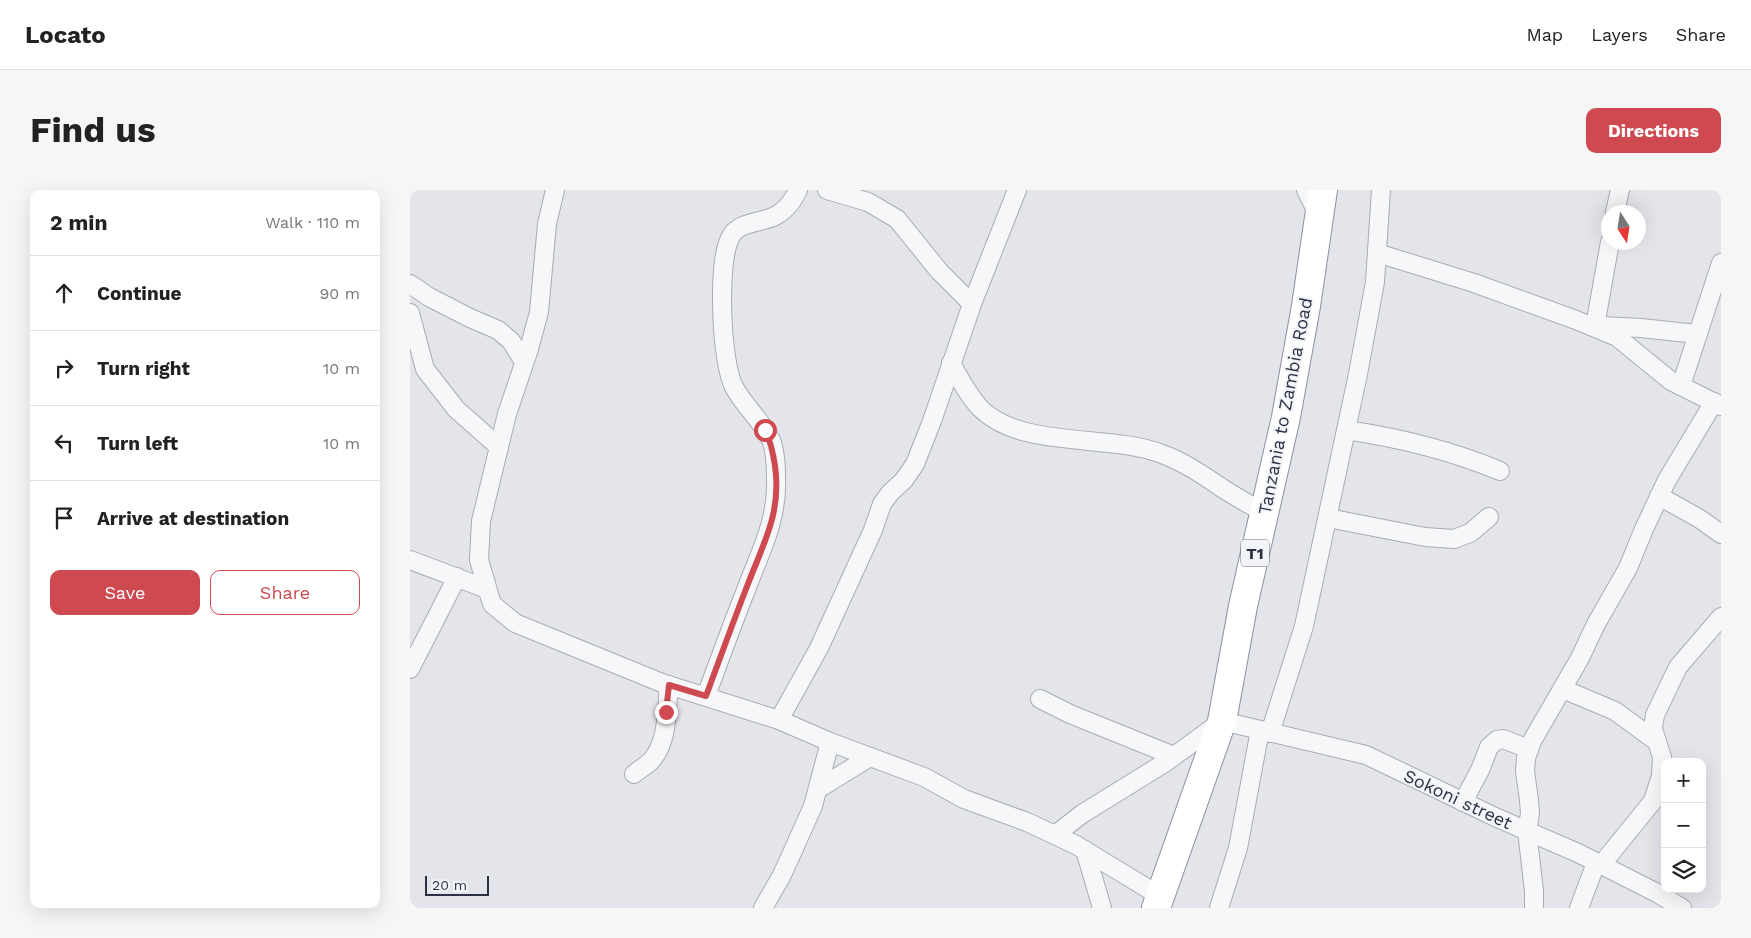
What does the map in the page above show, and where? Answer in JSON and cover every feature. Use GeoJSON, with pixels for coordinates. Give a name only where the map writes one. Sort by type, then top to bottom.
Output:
{"type":"FeatureCollection","features":[{"type":"Feature","properties":{"kind":"highway","name":"Tanzania to Zambia Road"},"geometry":{"type":"LineString","coordinates":[[1158,902],[1222,721],[1243,606],[1288,408],[1306,306],[1321,203]]}},
{"type":"Feature","properties":{"kind":"street"},"geometry":{"type":"LineString","coordinates":[[555,190],[547,224],[539,312],[507,414],[481,521],[479,560],[492,604],[515,622],[669,685],[779,720],[830,742],[924,777],[964,799],[1027,822],[1085,850],[1158,902]]}},
{"type":"Feature","properties":{"kind":"street"},"geometry":{"type":"LineString","coordinates":[[706,696],[766,541],[776,503],[776,476],[772,442],[734,386],[725,352],[722,289],[726,253],[730,236],[739,227],[773,217],[783,211],[798,190]]}},
{"type":"Feature","properties":{"kind":"street"},"geometry":{"type":"LineString","coordinates":[[827,190],[868,202],[897,219],[939,271],[972,304]]}},
{"type":"Feature","properties":{"kind":"street"},"geometry":{"type":"LineString","coordinates":[[779,720],[819,648],[873,530],[882,504],[890,493],[904,480],[915,464],[932,421],[972,304],[1017,190]]}},
{"type":"Feature","properties":{"kind":"street"},"geometry":{"type":"LineString","coordinates":[[1306,190],[1321,203]]}},
{"type":"Feature","properties":{"kind":"street"},"geometry":{"type":"LineString","coordinates":[[1219,908],[1238,848],[1265,732],[1304,626],[1328,518],[1375,282],[1381,190]]}},
{"type":"Feature","properties":{"kind":"street"},"geometry":{"type":"LineString","coordinates":[[1617,205],[1620,190]]}},
{"type":"Feature","properties":{"kind":"street"},"geometry":{"type":"LineString","coordinates":[[1593,326],[1608,250]]}},
{"type":"Feature","properties":{"kind":"street"},"geometry":{"type":"LineString","coordinates":[[1377,253],[1474,283],[1593,326],[1617,337],[1671,381],[1718,404],[1659,496],[1628,568],[1529,749],[1525,771],[1530,814],[1527,831],[1534,891],[1534,908]]}},
{"type":"Feature","properties":{"kind":"street"},"geometry":{"type":"LineString","coordinates":[[1681,386],[1721,263]]}},
{"type":"Feature","properties":{"kind":"street"},"geometry":{"type":"LineString","coordinates":[[410,284],[429,298],[498,330],[511,341],[524,362]]}},
{"type":"Feature","properties":{"kind":"street"},"geometry":{"type":"LineString","coordinates":[[410,313],[425,369],[456,408],[499,447]]}},
{"type":"Feature","properties":{"kind":"street"},"geometry":{"type":"LineString","coordinates":[[1593,326],[1641,328],[1697,334]]}},
{"type":"Feature","properties":{"kind":"street"},"geometry":{"type":"LineString","coordinates":[[951,363],[964,386],[980,408],[997,420],[1032,434],[1131,446],[1162,454],[1194,469],[1264,513]]}},
{"type":"Feature","properties":{"kind":"street"},"geometry":{"type":"LineString","coordinates":[[1346,430],[1389,436],[1445,450],[1500,471]]}},
{"type":"Feature","properties":{"kind":"street"},"geometry":{"type":"LineString","coordinates":[[1659,496],[1700,519],[1721,534]]}},
{"type":"Feature","properties":{"kind":"street"},"geometry":{"type":"LineString","coordinates":[[1328,518],[1425,537],[1454,539],[1470,533],[1489,518]]}},
{"type":"Feature","properties":{"kind":"street"},"geometry":{"type":"LineString","coordinates":[[410,560],[487,588]]}},
{"type":"Feature","properties":{"kind":"street"},"geometry":{"type":"LineString","coordinates":[[410,669],[457,577]]}},
{"type":"Feature","properties":{"kind":"street"},"geometry":{"type":"LineString","coordinates":[[1579,908],[1599,864],[1653,801],[1661,776],[1662,757],[1653,730],[1656,715],[1678,667],[1721,617]]}},
{"type":"Feature","properties":{"kind":"street"},"geometry":{"type":"LineString","coordinates":[[634,774],[650,762],[659,750],[664,734],[669,685]]}},
{"type":"Feature","properties":{"kind":"street"},"geometry":{"type":"LineString","coordinates":[[1563,689],[1615,711],[1656,741]]}},
{"type":"Feature","properties":{"kind":"street"},"geometry":{"type":"LineString","coordinates":[[1040,699],[1070,714],[1174,756]]}},
{"type":"Feature","properties":{"kind":"street"},"geometry":{"type":"LineString","coordinates":[[1055,835],[1082,814],[1174,756],[1222,721]]}},
{"type":"Feature","properties":{"kind":"street","name":"Sokoni street"},"geometry":{"type":"LineString","coordinates":[[1222,721],[1366,755],[1599,864],[1657,893],[1682,908]]}},
{"type":"Feature","properties":{"kind":"street"},"geometry":{"type":"LineString","coordinates":[[1463,802],[1480,770],[1489,747],[1498,740],[1503,739],[1529,749]]}},
{"type":"Feature","properties":{"kind":"street"},"geometry":{"type":"LineString","coordinates":[[763,908],[782,874],[813,806],[830,742]]}},
{"type":"Feature","properties":{"kind":"street"},"geometry":{"type":"LineString","coordinates":[[818,790],[870,757]]}},
{"type":"Feature","properties":{"kind":"street"},"geometry":{"type":"LineString","coordinates":[[1085,850],[1102,908]]}},
{"type":"Feature","properties":{"kind":"route"},"geometry":{"type":"LineString","coordinates":[[666,712],[669,685],[706,696],[766,541],[776,503],[776,476],[772,442],[765,430]]}}]}
